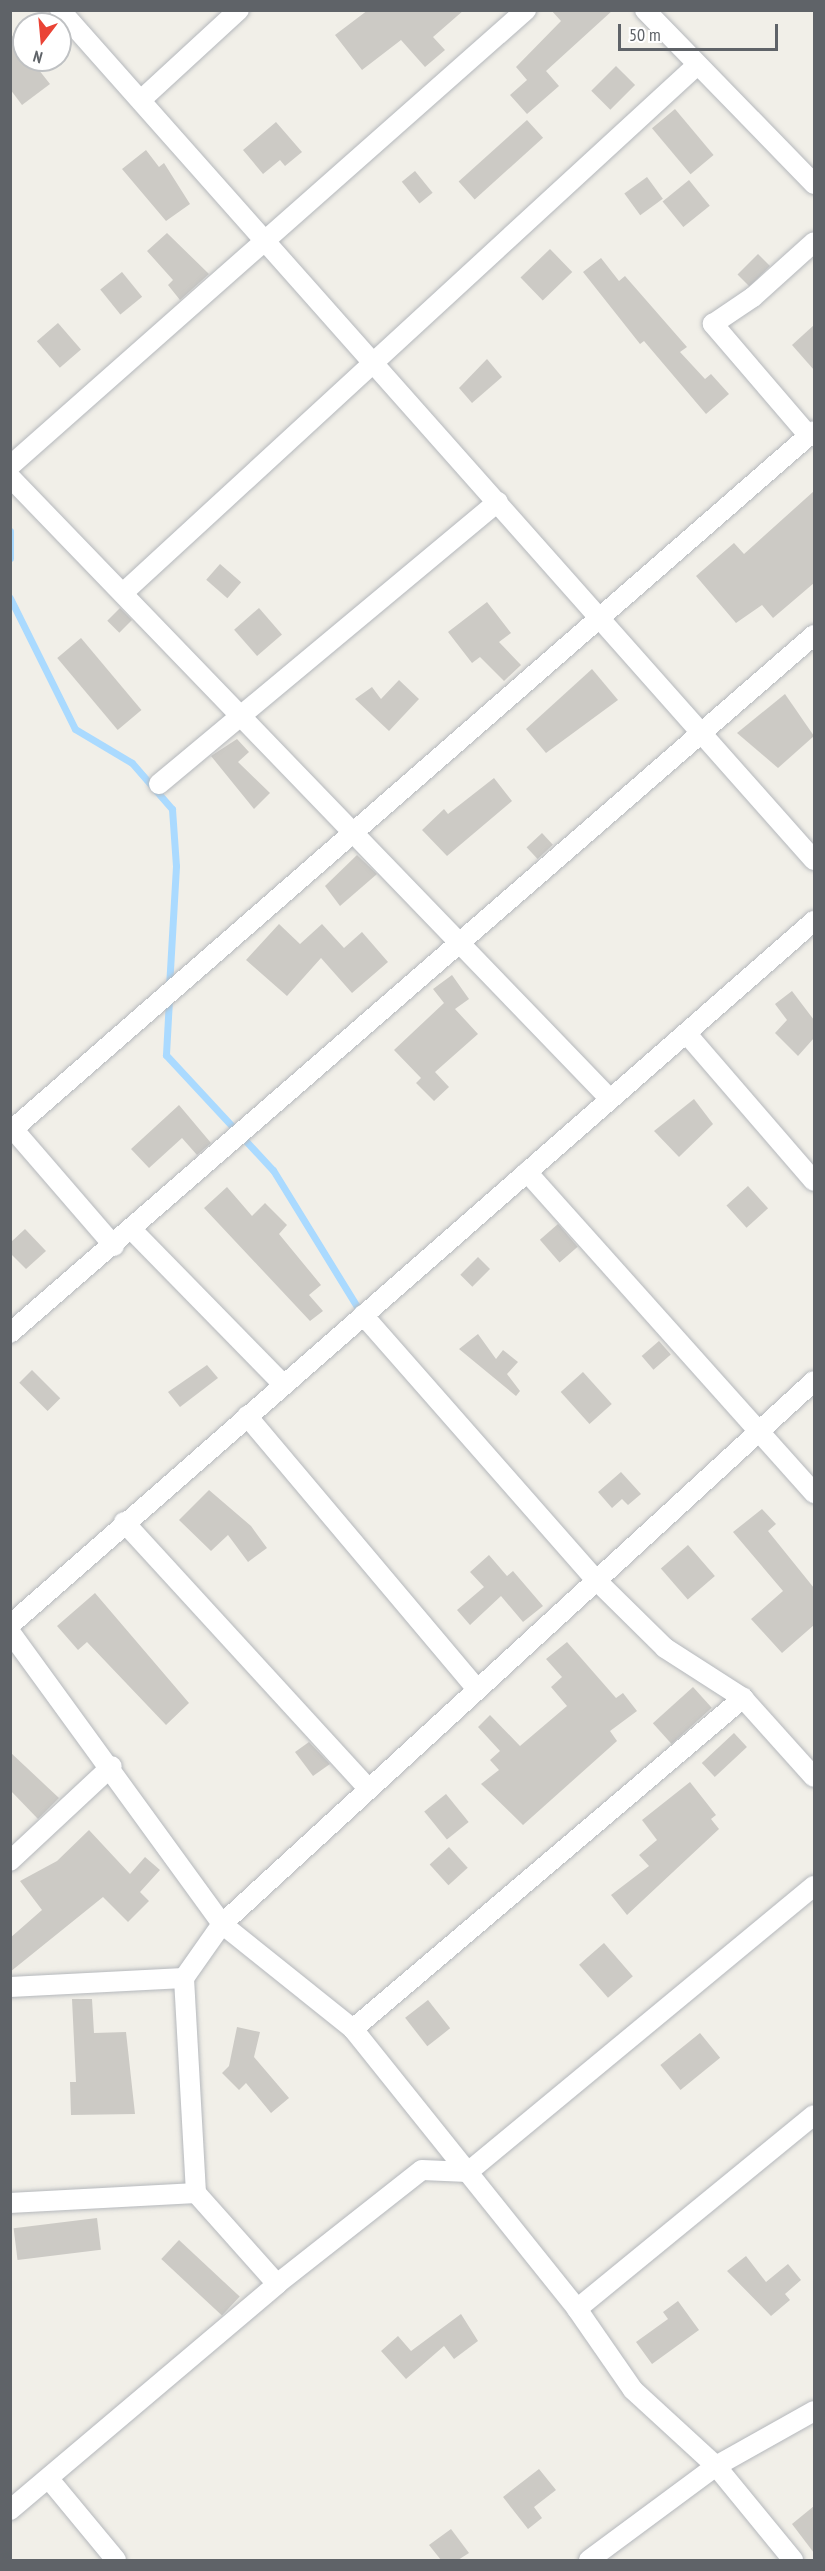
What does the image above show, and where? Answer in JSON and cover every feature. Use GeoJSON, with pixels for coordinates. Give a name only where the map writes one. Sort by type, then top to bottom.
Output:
{"type":"FeatureCollection","features":[{"type":"Feature","properties":{"kind":"street"},"geometry":{"type":"LineString","coordinates":[[60,10],[267,239],[598,619],[703,732],[814,860]]}},
{"type":"Feature","properties":{"kind":"street"},"geometry":{"type":"LineString","coordinates":[[141,100],[239,10]]}},
{"type":"Feature","properties":{"kind":"street"},"geometry":{"type":"LineString","coordinates":[[10,466],[526,10]]}},
{"type":"Feature","properties":{"kind":"street"},"geometry":{"type":"LineString","coordinates":[[645,10],[696,66],[814,184]]}},
{"type":"Feature","properties":{"kind":"street"},"geometry":{"type":"LineString","coordinates":[[123,593],[696,66]]}},
{"type":"Feature","properties":{"kind":"street"},"geometry":{"type":"LineString","coordinates":[[114,1246],[13,1129],[812,433],[713,324],[753,297],[814,242]]}},
{"type":"Feature","properties":{"kind":"street"},"geometry":{"type":"LineString","coordinates":[[10,477],[610,1099]]}},
{"type":"Feature","properties":{"kind":"street"},"geometry":{"type":"LineString","coordinates":[[159,784],[498,502]]}},
{"type":"Feature","properties":{"kind":"street"},"geometry":{"type":"LineString","coordinates":[[10,1333],[114,1246],[814,635]]}},
{"type":"Feature","properties":{"kind":"street"},"geometry":{"type":"LineString","coordinates":[[10,1625],[124,1522],[814,921]]}},
{"type":"Feature","properties":{"kind":"street"},"geometry":{"type":"LineString","coordinates":[[687,1034],[814,1181]]}},
{"type":"Feature","properties":{"kind":"street"},"geometry":{"type":"LineString","coordinates":[[527,1172],[757,1432],[814,1493]]}},
{"type":"Feature","properties":{"kind":"street"},"geometry":{"type":"LineString","coordinates":[[132,1230],[283,1384]]}},
{"type":"Feature","properties":{"kind":"street"},"geometry":{"type":"LineString","coordinates":[[363,1315],[594,1578],[665,1648],[742,1698],[814,1777]]}},
{"type":"Feature","properties":{"kind":"street"},"geometry":{"type":"LineString","coordinates":[[277,2284],[196,2193],[184,1978],[222,1924],[594,1578],[814,1381]]}},
{"type":"Feature","properties":{"kind":"street"},"geometry":{"type":"LineString","coordinates":[[247,1416],[476,1688]]}},
{"type":"Feature","properties":{"kind":"street"},"geometry":{"type":"LineString","coordinates":[[124,1522],[369,1789]]}},
{"type":"Feature","properties":{"kind":"street"},"geometry":{"type":"LineString","coordinates":[[10,1632],[112,1766],[222,1924],[353,2029],[577,2309],[633,2390],[716,2466],[793,2560]]}},
{"type":"Feature","properties":{"kind":"street"},"geometry":{"type":"LineString","coordinates":[[353,2029],[742,1698]]}},
{"type":"Feature","properties":{"kind":"street"},"geometry":{"type":"LineString","coordinates":[[10,1861],[112,1766]]}},
{"type":"Feature","properties":{"kind":"street"},"geometry":{"type":"LineString","coordinates":[[10,2510],[277,2284],[422,2170],[468,2172],[814,1886]]}},
{"type":"Feature","properties":{"kind":"street"},"geometry":{"type":"LineString","coordinates":[[10,1987],[184,1978]]}},
{"type":"Feature","properties":{"kind":"street"},"geometry":{"type":"LineString","coordinates":[[577,2309],[814,2115]]}},
{"type":"Feature","properties":{"kind":"street"},"geometry":{"type":"LineString","coordinates":[[10,2203],[196,2193]]}},
{"type":"Feature","properties":{"kind":"street"},"geometry":{"type":"LineString","coordinates":[[589,2560],[716,2466],[814,2411]]}},
{"type":"Feature","properties":{"kind":"street"},"geometry":{"type":"LineString","coordinates":[[49,2479],[116,2560]]}},
{"type":"Feature","properties":{"kind":"building"},"geometry":{"type":"Polygon","coordinates":[[[368,10],[464,10],[433,37],[445,50],[425,67],[401,40],[362,70],[335,35],[368,10]]]}},
{"type":"Feature","properties":{"kind":"building"},"geometry":{"type":"Polygon","coordinates":[[[551,10],[613,10],[546,71],[559,86],[527,114],[510,95],[527,80],[516,67],[561,21],[551,10]]]}},
{"type":"Feature","properties":{"kind":"building"},"geometry":{"type":"Polygon","coordinates":[[[10,33],[12,35],[12,72],[40,72],[50,84],[22,105],[10,89],[10,33]]]}},
{"type":"Feature","properties":{"kind":"building"},"geometry":{"type":"Polygon","coordinates":[[[616,66],[635,85],[610,110],[591,91],[616,66]]]}},
{"type":"Feature","properties":{"kind":"building"},"geometry":{"type":"Polygon","coordinates":[[[675,109],[714,155],[691,174],[652,128],[675,109]]]}},
{"type":"Feature","properties":{"kind":"building"},"geometry":{"type":"Polygon","coordinates":[[[527,120],[543,138],[475,199],[459,182],[527,120]]]}},
{"type":"Feature","properties":{"kind":"building"},"geometry":{"type":"Polygon","coordinates":[[[276,122],[302,152],[285,166],[280,160],[263,174],[243,150],[276,122]]]}},
{"type":"Feature","properties":{"kind":"building"},"geometry":{"type":"Polygon","coordinates":[[[146,150],[159,167],[164,163],[190,204],[166,221],[122,169],[146,150]]]}},
{"type":"Feature","properties":{"kind":"building"},"geometry":{"type":"Polygon","coordinates":[[[415,171],[433,193],[419,203],[402,182],[415,171]]]}},
{"type":"Feature","properties":{"kind":"building"},"geometry":{"type":"Polygon","coordinates":[[[647,177],[663,199],[640,215],[624,193],[647,177]]]}},
{"type":"Feature","properties":{"kind":"building"},"geometry":{"type":"Polygon","coordinates":[[[689,180],[710,206],[683,227],[663,201],[689,180]]]}},
{"type":"Feature","properties":{"kind":"building"},"geometry":{"type":"Polygon","coordinates":[[[167,233],[209,274],[180,300],[168,285],[173,280],[147,251],[167,233]]]}},
{"type":"Feature","properties":{"kind":"building"},"geometry":{"type":"Polygon","coordinates":[[[550,249],[572,272],[543,300],[521,277],[550,249]]]}},
{"type":"Feature","properties":{"kind":"building"},"geometry":{"type":"Polygon","coordinates":[[[758,254],[770,266],[750,287],[737,275],[758,254]]]}},
{"type":"Feature","properties":{"kind":"building"},"geometry":{"type":"Polygon","coordinates":[[[601,258],[619,281],[625,276],[687,347],[680,352],[705,379],[711,374],[729,394],[706,414],[644,341],[640,344],[583,272],[601,258]]]}},
{"type":"Feature","properties":{"kind":"building"},"geometry":{"type":"Polygon","coordinates":[[[122,272],[142,297],[120,314],[100,290],[122,272]]]}},
{"type":"Feature","properties":{"kind":"building"},"geometry":{"type":"Polygon","coordinates":[[[58,323],[81,349],[60,368],[37,341],[58,323]]]}},
{"type":"Feature","properties":{"kind":"building"},"geometry":{"type":"Polygon","coordinates":[[[814,325],[814,370],[792,345],[814,325]]]}},
{"type":"Feature","properties":{"kind":"building"},"geometry":{"type":"Polygon","coordinates":[[[487,359],[502,377],[472,403],[459,388],[487,359]]]}},
{"type":"Feature","properties":{"kind":"building"},"geometry":{"type":"Polygon","coordinates":[[[814,491],[814,583],[773,618],[762,605],[736,623],[696,576],[734,543],[744,554],[814,491]]]}},
{"type":"Feature","properties":{"kind":"building"},"geometry":{"type":"Polygon","coordinates":[[[220,564],[241,582],[227,598],[206,580],[220,564]]]}},
{"type":"Feature","properties":{"kind":"building"},"geometry":{"type":"Polygon","coordinates":[[[487,602],[511,633],[499,642],[521,665],[504,681],[480,657],[472,663],[448,632],[487,602]]]}},
{"type":"Feature","properties":{"kind":"building"},"geometry":{"type":"Polygon","coordinates":[[[120,608],[132,620],[119,633],[107,621],[120,608]]]}},
{"type":"Feature","properties":{"kind":"building"},"geometry":{"type":"Polygon","coordinates":[[[259,608],[282,634],[257,656],[234,630],[259,608]]]}},
{"type":"Feature","properties":{"kind":"building"},"geometry":{"type":"Polygon","coordinates":[[[81,638],[141,710],[118,730],[57,658],[81,638]]]}},
{"type":"Feature","properties":{"kind":"building"},"geometry":{"type":"Polygon","coordinates":[[[592,669],[618,700],[546,753],[526,729],[592,669]]]}},
{"type":"Feature","properties":{"kind":"building"},"geometry":{"type":"Polygon","coordinates":[[[399,680],[419,699],[389,731],[355,699],[372,687],[381,699],[399,680]]]}},
{"type":"Feature","properties":{"kind":"building"},"geometry":{"type":"Polygon","coordinates":[[[785,694],[814,736],[778,768],[737,733],[785,694]]]}},
{"type":"Feature","properties":{"kind":"building"},"geometry":{"type":"Polygon","coordinates":[[[237,739],[249,752],[238,762],[270,793],[254,809],[211,756],[237,739]]]}},
{"type":"Feature","properties":{"kind":"building"},"geometry":{"type":"Polygon","coordinates":[[[494,778],[512,801],[447,856],[422,830],[444,809],[448,814],[494,778]]]}},
{"type":"Feature","properties":{"kind":"building"},"geometry":{"type":"Polygon","coordinates":[[[542,833],[553,845],[538,859],[527,847],[542,833]]]}},
{"type":"Feature","properties":{"kind":"building"},"geometry":{"type":"Polygon","coordinates":[[[357,855],[377,874],[340,906],[325,886],[357,855]]]}},
{"type":"Feature","properties":{"kind":"building"},"geometry":{"type":"Polygon","coordinates":[[[279,924],[300,944],[322,924],[344,948],[362,932],[388,962],[352,993],[321,958],[287,996],[246,960],[279,924]]]}},
{"type":"Feature","properties":{"kind":"building"},"geometry":{"type":"Polygon","coordinates":[[[452,975],[469,999],[455,1009],[478,1034],[435,1072],[449,1087],[434,1101],[416,1083],[421,1078],[394,1050],[444,1003],[433,989],[452,975]]]}},
{"type":"Feature","properties":{"kind":"building"},"geometry":{"type":"Polygon","coordinates":[[[792,991],[814,1020],[814,1038],[798,1056],[775,1033],[787,1020],[775,1004],[792,991]]]}},
{"type":"Feature","properties":{"kind":"building"},"geometry":{"type":"Polygon","coordinates":[[[694,1099],[713,1124],[679,1157],[654,1131],[694,1099]]]}},
{"type":"Feature","properties":{"kind":"building"},"geometry":{"type":"Polygon","coordinates":[[[179,1105],[211,1143],[197,1155],[182,1138],[149,1168],[131,1149],[179,1105]]]}},
{"type":"Feature","properties":{"kind":"building"},"geometry":{"type":"Polygon","coordinates":[[[748,1186],[768,1208],[747,1228],[726,1205],[748,1186]]]}},
{"type":"Feature","properties":{"kind":"building"},"geometry":{"type":"Polygon","coordinates":[[[227,1187],[252,1216],[265,1203],[287,1225],[279,1234],[321,1285],[309,1295],[323,1311],[310,1321],[204,1208],[227,1187]]]}},
{"type":"Feature","properties":{"kind":"building"},"geometry":{"type":"Polygon","coordinates":[[[558,1224],[578,1247],[560,1262],[540,1240],[558,1224]]]}},
{"type":"Feature","properties":{"kind":"building"},"geometry":{"type":"Polygon","coordinates":[[[25,1229],[46,1251],[26,1269],[10,1253],[10,1243],[25,1229]]]}},
{"type":"Feature","properties":{"kind":"building"},"geometry":{"type":"Polygon","coordinates":[[[478,1257],[490,1269],[472,1287],[460,1275],[478,1257]]]}},
{"type":"Feature","properties":{"kind":"building"},"geometry":{"type":"Polygon","coordinates":[[[478,1334],[496,1359],[503,1350],[518,1362],[507,1374],[520,1391],[516,1396],[459,1349],[478,1334]]]}},
{"type":"Feature","properties":{"kind":"building"},"geometry":{"type":"Polygon","coordinates":[[[659,1341],[671,1355],[653,1370],[642,1356],[659,1341]]]}},
{"type":"Feature","properties":{"kind":"building"},"geometry":{"type":"Polygon","coordinates":[[[207,1365],[218,1378],[180,1407],[168,1392],[207,1365]]]}},
{"type":"Feature","properties":{"kind":"building"},"geometry":{"type":"Polygon","coordinates":[[[32,1370],[60,1398],[48,1411],[19,1383],[32,1370]]]}},
{"type":"Feature","properties":{"kind":"building"},"geometry":{"type":"Polygon","coordinates":[[[583,1372],[612,1404],[589,1424],[561,1392],[583,1372]]]}},
{"type":"Feature","properties":{"kind":"building"},"geometry":{"type":"Polygon","coordinates":[[[621,1472],[641,1494],[628,1505],[622,1499],[612,1508],[598,1492],[621,1472]]]}},
{"type":"Feature","properties":{"kind":"building"},"geometry":{"type":"Polygon","coordinates":[[[209,1490],[251,1526],[267,1548],[248,1562],[228,1535],[211,1551],[179,1520],[209,1490]]]}},
{"type":"Feature","properties":{"kind":"building"},"geometry":{"type":"Polygon","coordinates":[[[762,1509],[776,1524],[768,1531],[814,1588],[814,1625],[782,1653],[751,1619],[783,1591],[733,1532],[762,1509]]]}},
{"type":"Feature","properties":{"kind":"building"},"geometry":{"type":"Polygon","coordinates":[[[688,1545],[715,1576],[688,1600],[661,1569],[688,1545]]]}},
{"type":"Feature","properties":{"kind":"building"},"geometry":{"type":"Polygon","coordinates":[[[489,1555],[507,1576],[513,1571],[543,1606],[523,1622],[501,1596],[470,1625],[457,1610],[484,1587],[470,1572],[489,1555]]]}},
{"type":"Feature","properties":{"kind":"building"},"geometry":{"type":"Polygon","coordinates":[[[95,1593],[189,1703],[166,1725],[87,1642],[78,1650],[57,1626],[95,1593]]]}},
{"type":"Feature","properties":{"kind":"building"},"geometry":{"type":"Polygon","coordinates":[[[567,1642],[616,1698],[623,1693],[637,1711],[610,1731],[617,1741],[523,1825],[481,1784],[499,1770],[490,1760],[500,1751],[478,1727],[490,1715],[520,1746],[567,1706],[551,1687],[562,1677],[546,1659],[567,1642]]]}},
{"type":"Feature","properties":{"kind":"building"},"geometry":{"type":"Polygon","coordinates":[[[693,1687],[712,1708],[672,1744],[653,1723],[693,1687]]]}},
{"type":"Feature","properties":{"kind":"building"},"geometry":{"type":"Polygon","coordinates":[[[734,1733],[747,1747],[715,1777],[702,1763],[734,1733]]]}},
{"type":"Feature","properties":{"kind":"building"},"geometry":{"type":"Polygon","coordinates":[[[309,1742],[330,1764],[313,1776],[295,1752],[309,1742]]]}},
{"type":"Feature","properties":{"kind":"building"},"geometry":{"type":"Polygon","coordinates":[[[10,1752],[59,1798],[38,1819],[10,1790],[10,1752]]]}},
{"type":"Feature","properties":{"kind":"building"},"geometry":{"type":"Polygon","coordinates":[[[690,1782],[716,1815],[711,1819],[719,1829],[627,1915],[611,1895],[649,1866],[639,1855],[657,1840],[642,1820],[690,1782]]]}},
{"type":"Feature","properties":{"kind":"building"},"geometry":{"type":"Polygon","coordinates":[[[446,1794],[469,1822],[447,1840],[424,1812],[446,1794]]]}},
{"type":"Feature","properties":{"kind":"building"},"geometry":{"type":"Polygon","coordinates":[[[89,1830],[130,1874],[145,1857],[160,1870],[140,1892],[149,1901],[128,1922],[103,1897],[10,1972],[10,1938],[42,1910],[20,1881],[57,1861],[89,1830]]]}},
{"type":"Feature","properties":{"kind":"building"},"geometry":{"type":"Polygon","coordinates":[[[449,1847],[468,1868],[448,1885],[430,1864],[449,1847]]]}},
{"type":"Feature","properties":{"kind":"building"},"geometry":{"type":"Polygon","coordinates":[[[604,1943],[633,1976],[608,1998],[579,1965],[604,1943]]]}},
{"type":"Feature","properties":{"kind":"building"},"geometry":{"type":"Polygon","coordinates":[[[72,1999],[92,1999],[94,2033],[126,2032],[135,2114],[71,2115],[70,2082],[76,2082],[72,1999]]]}},
{"type":"Feature","properties":{"kind":"building"},"geometry":{"type":"Polygon","coordinates":[[[428,2000],[450,2028],[427,2046],[405,2018],[428,2000]]]}},
{"type":"Feature","properties":{"kind":"building"},"geometry":{"type":"Polygon","coordinates":[[[237,2027],[260,2032],[254,2057],[289,2098],[271,2113],[246,2083],[239,2090],[222,2073],[229,2066],[237,2027]]]}},
{"type":"Feature","properties":{"kind":"building"},"geometry":{"type":"Polygon","coordinates":[[[700,2033],[720,2058],[681,2090],[660,2065],[700,2033]]]}},
{"type":"Feature","properties":{"kind":"building"},"geometry":{"type":"Polygon","coordinates":[[[97,2218],[101,2250],[18,2260],[14,2228],[97,2218]]]}},
{"type":"Feature","properties":{"kind":"building"},"geometry":{"type":"Polygon","coordinates":[[[179,2240],[240,2297],[222,2316],[161,2259],[179,2240]]]}},
{"type":"Feature","properties":{"kind":"building"},"geometry":{"type":"Polygon","coordinates":[[[746,2256],[766,2282],[788,2264],[801,2280],[785,2294],[790,2300],[771,2316],[727,2271],[746,2256]]]}},
{"type":"Feature","properties":{"kind":"building"},"geometry":{"type":"Polygon","coordinates":[[[678,2301],[699,2330],[652,2364],[636,2342],[668,2319],[663,2312],[678,2301]]]}},
{"type":"Feature","properties":{"kind":"building"},"geometry":{"type":"Polygon","coordinates":[[[461,2314],[478,2341],[454,2359],[444,2346],[406,2379],[381,2351],[398,2336],[411,2351],[461,2314]]]}},
{"type":"Feature","properties":{"kind":"building"},"geometry":{"type":"Polygon","coordinates":[[[539,2469],[556,2490],[534,2507],[542,2518],[528,2529],[503,2497],[539,2469]]]}},
{"type":"Feature","properties":{"kind":"building"},"geometry":{"type":"Polygon","coordinates":[[[814,2506],[814,2553],[792,2524],[814,2506]]]}},
{"type":"Feature","properties":{"kind":"building"},"geometry":{"type":"Polygon","coordinates":[[[451,2529],[469,2553],[458,2560],[441,2560],[429,2545],[451,2529]]]}},
{"type":"Feature","properties":{"kind":"waterway"},"geometry":{"type":"LineString","coordinates":[[10,531],[10,558]]}},
{"type":"Feature","properties":{"kind":"waterway"},"geometry":{"type":"LineString","coordinates":[[10,598],[75,729],[132,763],[172,809],[176,866],[169,988]]}},
{"type":"Feature","properties":{"kind":"waterway"},"geometry":{"type":"LineString","coordinates":[[169,999],[166,1055],[273,1170],[361,1313]]}}]}
